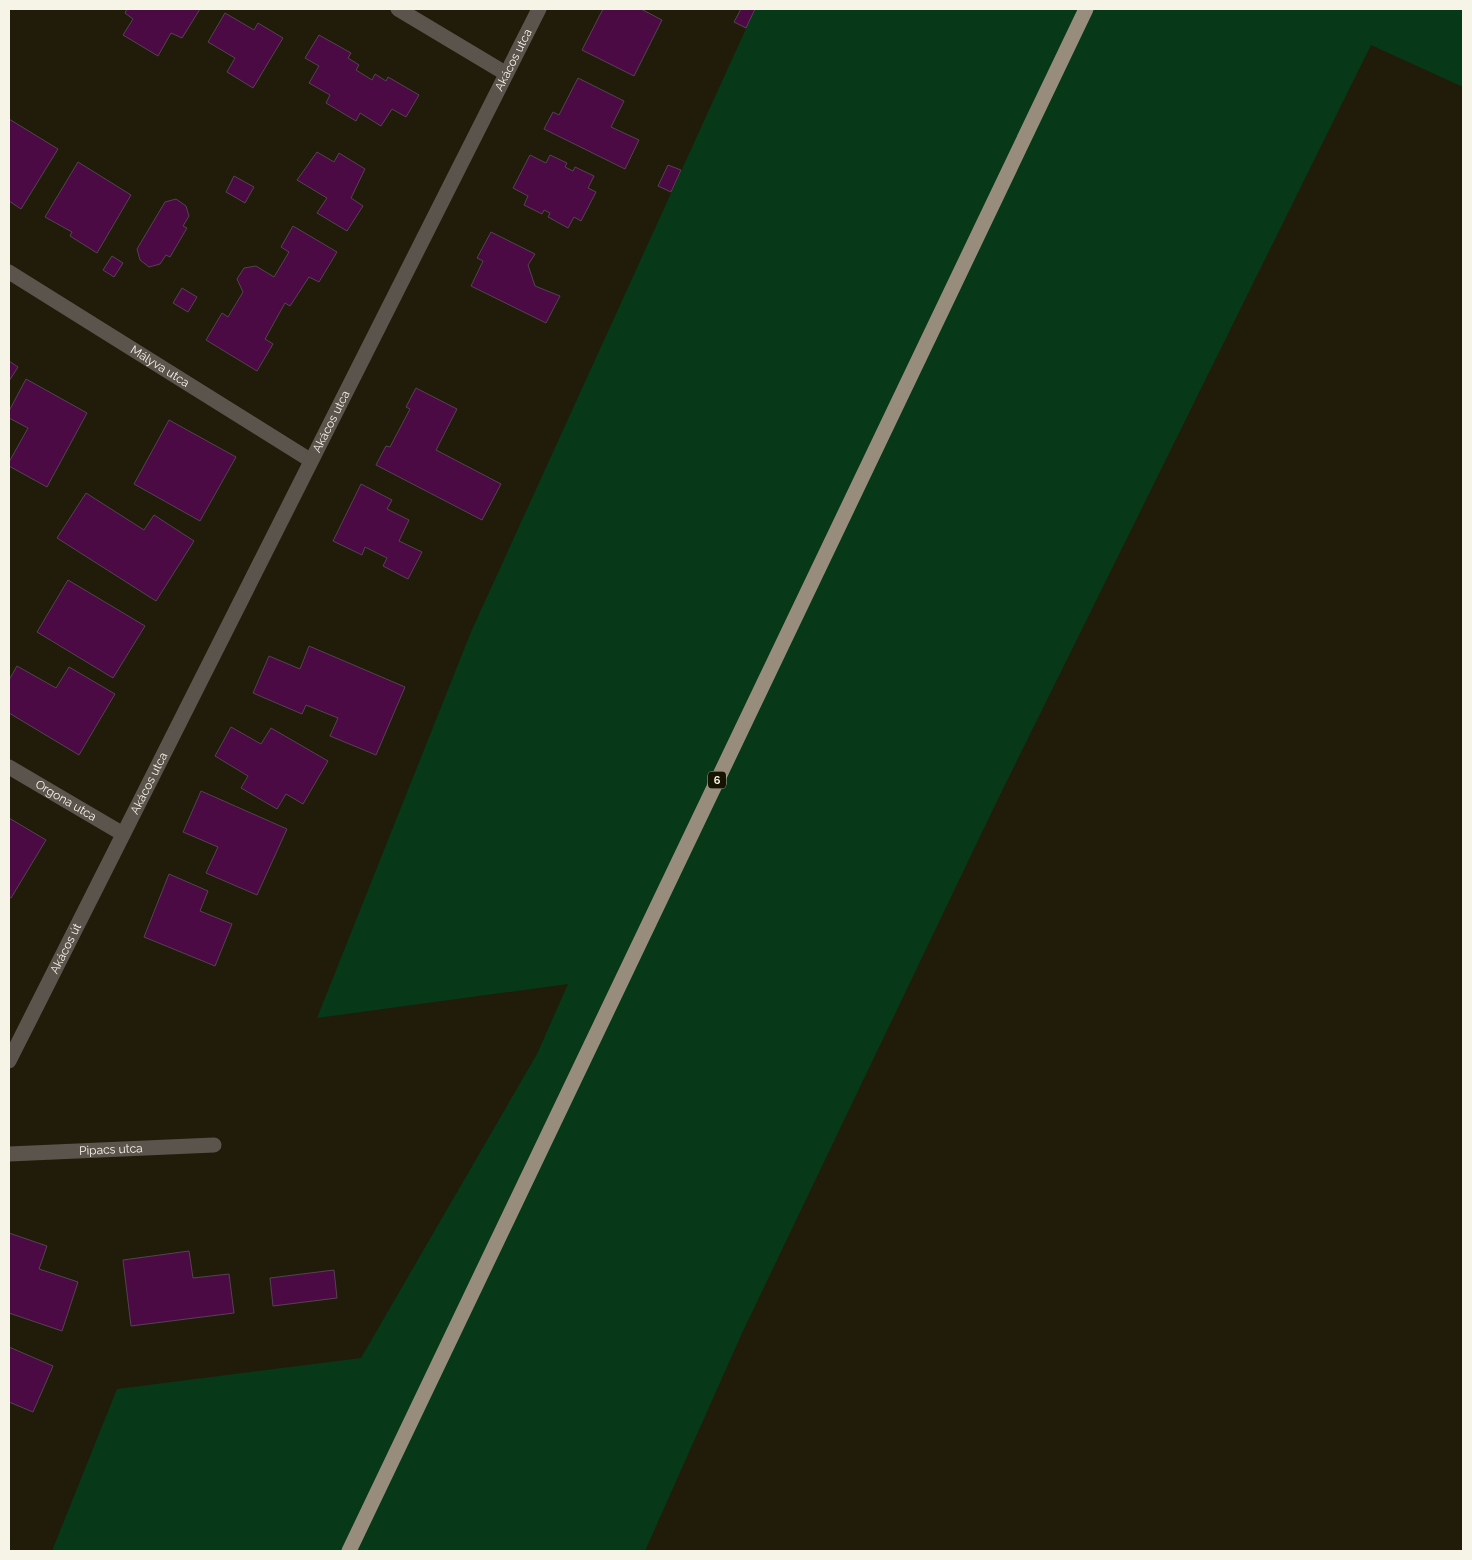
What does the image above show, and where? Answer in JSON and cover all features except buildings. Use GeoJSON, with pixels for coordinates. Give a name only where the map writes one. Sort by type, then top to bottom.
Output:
{"type":"FeatureCollection","features":[{"type":"Feature","properties":{"kind":"main road","name":"6"},"geometry":{"type":"LineString","coordinates":[[349,1551],[1086,9]]}},
{"type":"Feature","properties":{"kind":"street"},"geometry":{"type":"LineString","coordinates":[[398,9],[505,74]]}},
{"type":"Feature","properties":{"kind":"street","name":"Akácos utca"},"geometry":{"type":"LineString","coordinates":[[123,834],[539,9]]}},
{"type":"Feature","properties":{"kind":"street","name":"Mályva utca"},"geometry":{"type":"LineString","coordinates":[[9,272],[310,460]]}},
{"type":"Feature","properties":{"kind":"street","name":"Orgona utca"},"geometry":{"type":"LineString","coordinates":[[9,767],[123,834]]}},
{"type":"Feature","properties":{"kind":"street","name":"Akácos út"},"geometry":{"type":"LineString","coordinates":[[9,1061],[123,834]]}},
{"type":"Feature","properties":{"kind":"street","name":"Pipacs utca"},"geometry":{"type":"LineString","coordinates":[[9,1154],[214,1145]]}},
{"type":"Feature","properties":{"kind":"green space"},"geometry":{"type":"Polygon","coordinates":[[[755,9],[1463,9],[1463,87],[1371,45],[997,801],[743,1331],[645,1551],[52,1551],[117,1389],[361,1358],[537,1054],[568,984],[317,1018],[471,632],[755,9]]]}}]}
